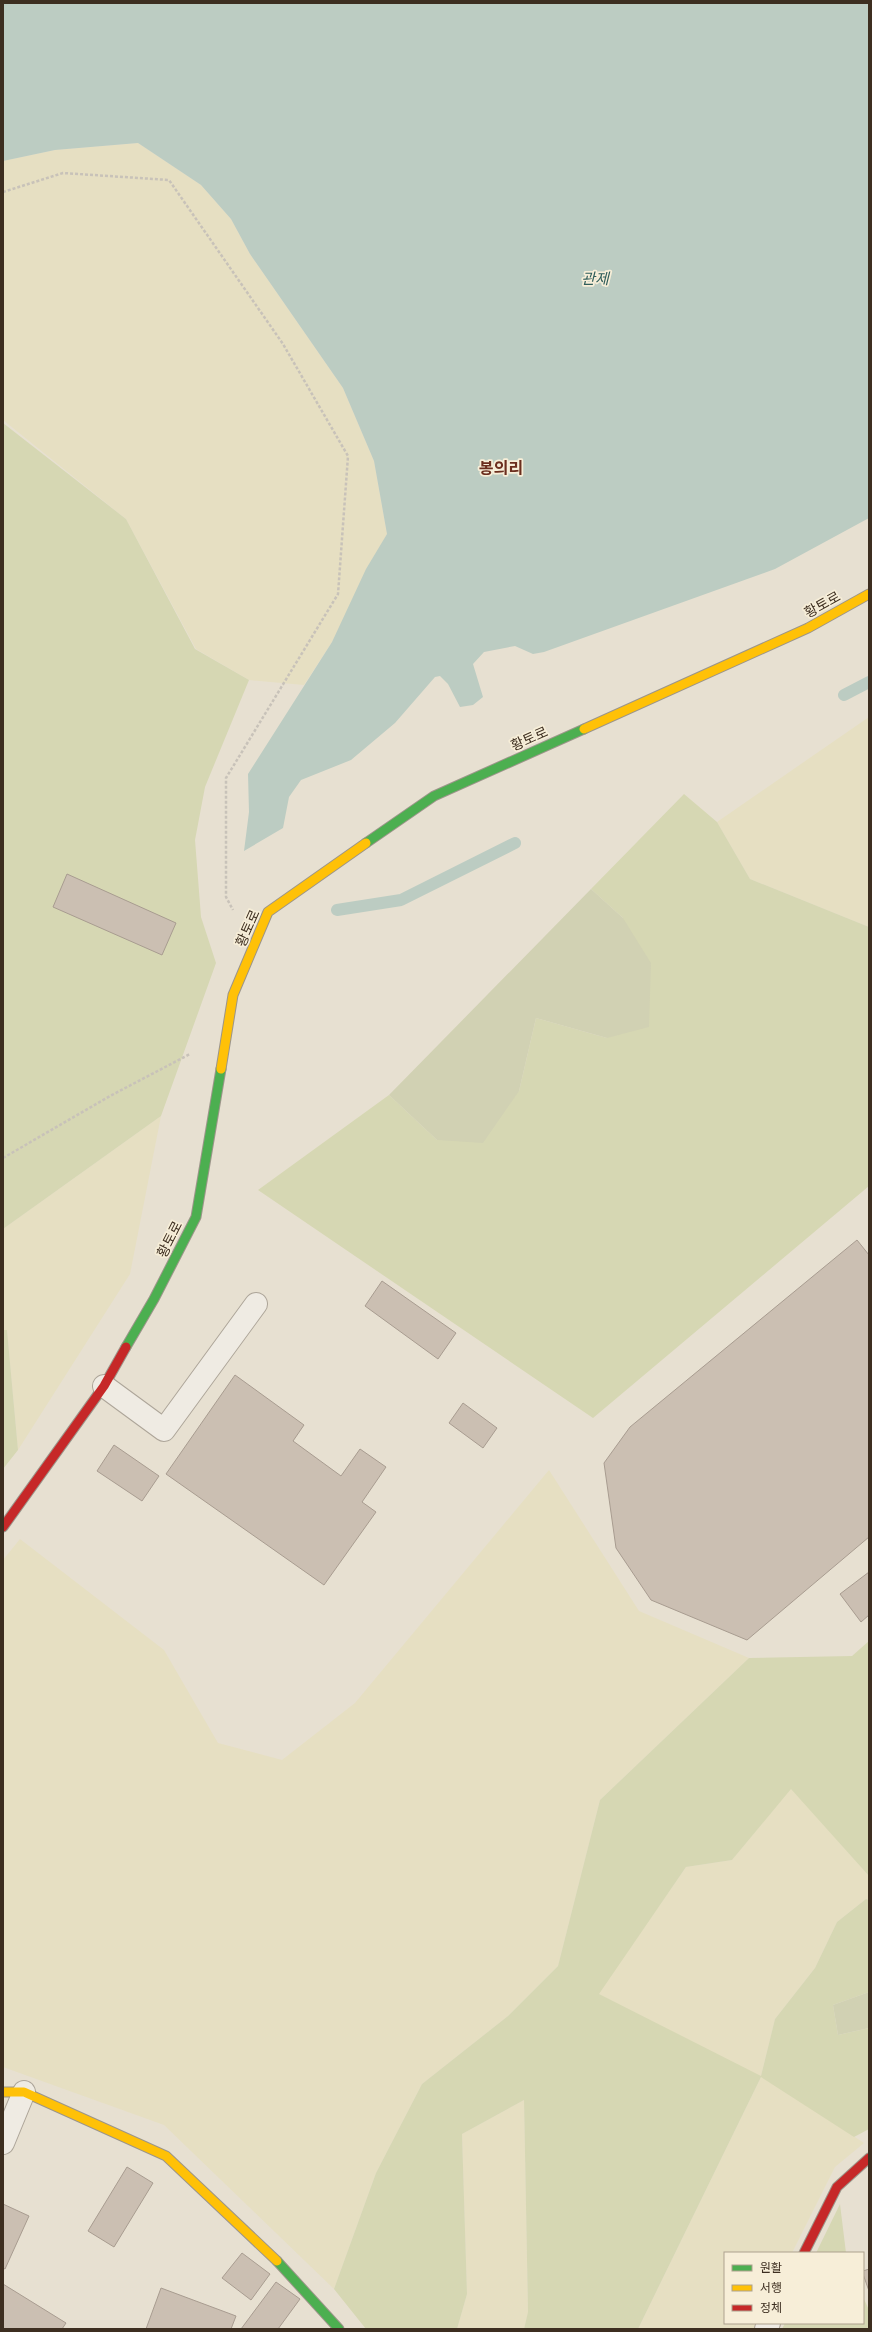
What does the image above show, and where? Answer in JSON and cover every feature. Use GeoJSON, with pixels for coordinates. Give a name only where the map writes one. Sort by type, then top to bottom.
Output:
{"type":"FeatureCollection","features":[{"type":"Feature","properties":{"kind":"main road","name":"황토로"},"geometry":{"type":"LineString","coordinates":[[3,1527],[104,1386],[154,1299],[196,1217],[233,995],[268,912],[434,796],[808,628],[869,594]]}},
{"type":"Feature","properties":{"kind":"main road"},"geometry":{"type":"LineString","coordinates":[[13,2092],[166,2156],[284,2267],[340,2329]]}},
{"type":"Feature","properties":{"kind":"main road"},"geometry":{"type":"LineString","coordinates":[[804,2252],[837,2187],[869,2158]]}},
{"type":"Feature","properties":{"kind":"street"},"geometry":{"type":"LineString","coordinates":[[104,1386],[164,1430],[256,1304]]}},
{"type":"Feature","properties":{"kind":"street"},"geometry":{"type":"LineString","coordinates":[[3,2143],[13,2092]]}},
{"type":"Feature","properties":{"kind":"path"},"geometry":{"type":"LineString","coordinates":[[3,192],[63,173],[169,180],[283,344],[348,456],[338,594],[226,778],[226,897],[254,946]]}},
{"type":"Feature","properties":{"kind":"path"},"geometry":{"type":"LineString","coordinates":[[3,1158],[110,1096],[226,1035]]}},
{"type":"Feature","properties":{"kind":"shaded area"},"geometry":{"type":"Polygon","coordinates":[[[138,143],[201,185],[231,219],[250,254],[343,388],[374,461],[387,534],[332,642],[304,685],[249,680],[196,649],[126,519],[3,420],[3,161],[55,150],[138,143]]]}},
{"type":"Feature","properties":{"kind":"shaded area"},"geometry":{"type":"Polygon","coordinates":[[[869,717],[869,927],[750,879],[717,822],[869,717]]]}},
{"type":"Feature","properties":{"kind":"shaded area"},"geometry":{"type":"Polygon","coordinates":[[[161,1116],[130,1274],[18,1450],[7,1330],[3,1330],[3,1229],[161,1116]]]}},
{"type":"Feature","properties":{"kind":"shaded area"},"geometry":{"type":"Polygon","coordinates":[[[549,1470],[639,1611],[749,1658],[600,1800],[558,1966],[508,2016],[422,2084],[376,2173],[334,2289],[164,2125],[3,2067],[3,1560],[20,1539],[164,1650],[218,1743],[282,1760],[355,1703],[549,1470]]]}},
{"type":"Feature","properties":{"kind":"shaded area"},"geometry":{"type":"Polygon","coordinates":[[[791,1788],[869,1876],[869,1900],[866,1899],[837,1922],[815,1968],[775,2019],[761,2076],[864,2143],[835,2167],[792,2252],[724,2252],[724,2324],[756,2324],[754,2329],[638,2329],[761,2077],[598,1994],[686,1867],[732,1860],[791,1788]]]}},
{"type":"Feature","properties":{"kind":"shaded area"},"geometry":{"type":"Polygon","coordinates":[[[524,2100],[528,2313],[524,2329],[457,2329],[467,2294],[462,2134],[524,2100]]]}},
{"type":"Feature","properties":{"kind":"green space"},"geometry":{"type":"Polygon","coordinates":[[[3,423],[126,519],[195,649],[249,680],[205,787],[195,840],[201,917],[216,963],[161,1116],[3,1229],[3,423]]]}},
{"type":"Feature","properties":{"kind":"green space"},"geometry":{"type":"Polygon","coordinates":[[[684,794],[717,822],[750,879],[869,927],[869,1186],[593,1418],[258,1190],[389,1095],[437,1140],[519,1091],[536,1018],[607,1038],[623,918],[591,889],[684,794]]]}},
{"type":"Feature","properties":{"kind":"green space"},"geometry":{"type":"Polygon","coordinates":[[[591,889],[623,918],[651,963],[649,1027],[607,1038],[536,1018],[519,1091],[483,1143],[437,1140],[389,1095],[591,889]]]}},
{"type":"Feature","properties":{"kind":"green space"},"geometry":{"type":"Polygon","coordinates":[[[3,1330],[7,1330],[18,1450],[3,1469],[3,1330]]]}},
{"type":"Feature","properties":{"kind":"green space"},"geometry":{"type":"Polygon","coordinates":[[[869,1641],[869,1876],[791,1789],[732,1860],[686,1867],[599,1994],[761,2076],[775,2019],[815,1968],[837,1922],[866,1899],[869,1900],[869,1992],[833,2005],[838,2035],[869,2028],[869,2129],[854,2137],[761,2077],[638,2329],[524,2329],[528,2312],[524,2100],[462,2134],[467,2294],[457,2329],[366,2329],[334,2289],[376,2173],[422,2084],[508,2016],[558,1966],[600,1800],[749,1658],[852,1656],[869,1641]]]}},
{"type":"Feature","properties":{"kind":"green space"},"geometry":{"type":"Polygon","coordinates":[[[869,1992],[869,2028],[838,2035],[833,2005],[869,1992]]]}},
{"type":"Feature","properties":{"kind":"green space"},"geometry":{"type":"Polygon","coordinates":[[[840,2204],[846,2252],[816,2252],[840,2204]]]}},
{"type":"Feature","properties":{"kind":"green space"},"geometry":{"type":"Polygon","coordinates":[[[864,2299],[869,2310],[869,2329],[782,2329],[784,2324],[864,2324],[864,2299]]]}},
{"type":"Feature","properties":{"kind":"water","name":"관제"},"geometry":{"type":"Polygon","coordinates":[[[3,3],[869,3],[869,518],[775,569],[544,652],[533,654],[515,646],[484,652],[473,664],[483,697],[473,705],[460,707],[448,684],[440,676],[435,677],[395,723],[351,760],[301,780],[289,797],[283,828],[244,851],[249,812],[248,774],[332,642],[366,569],[387,534],[374,461],[343,388],[250,254],[231,219],[201,185],[138,143],[55,150],[3,161],[3,3]]]}},
{"type":"Feature","properties":{"kind":"building"},"geometry":{"type":"Polygon","coordinates":[[[67,874],[176,923],[162,955],[53,907],[67,874]]]}},
{"type":"Feature","properties":{"kind":"building"},"geometry":{"type":"Polygon","coordinates":[[[857,1240],[869,1255],[869,1537],[747,1640],[651,1600],[616,1548],[604,1463],[630,1427],[857,1240]]]}},
{"type":"Feature","properties":{"kind":"building"},"geometry":{"type":"Polygon","coordinates":[[[382,1281],[456,1333],[438,1359],[365,1306],[382,1281]]]}},
{"type":"Feature","properties":{"kind":"building"},"geometry":{"type":"Polygon","coordinates":[[[235,1375],[304,1425],[293,1441],[341,1476],[360,1449],[386,1467],[362,1502],[376,1512],[324,1585],[166,1474],[235,1375]]]}},
{"type":"Feature","properties":{"kind":"building"},"geometry":{"type":"Polygon","coordinates":[[[463,1403],[497,1428],[483,1448],[449,1423],[463,1403]]]}},
{"type":"Feature","properties":{"kind":"building"},"geometry":{"type":"Polygon","coordinates":[[[114,1445],[159,1476],[142,1501],[97,1471],[114,1445]]]}},
{"type":"Feature","properties":{"kind":"building"},"geometry":{"type":"Polygon","coordinates":[[[869,1572],[869,1615],[861,1622],[840,1594],[869,1572]]]}},
{"type":"Feature","properties":{"kind":"building"},"geometry":{"type":"Polygon","coordinates":[[[127,2167],[153,2183],[114,2247],[88,2231],[127,2167]]]}},
{"type":"Feature","properties":{"kind":"building"},"geometry":{"type":"Polygon","coordinates":[[[3,2204],[29,2216],[5,2269],[3,2268],[3,2204]]]}},
{"type":"Feature","properties":{"kind":"building"},"geometry":{"type":"Polygon","coordinates":[[[242,2253],[270,2274],[251,2300],[222,2278],[242,2253]]]}},
{"type":"Feature","properties":{"kind":"building"},"geometry":{"type":"Polygon","coordinates":[[[869,2269],[869,2291],[864,2277],[864,2271],[869,2269]]]}},
{"type":"Feature","properties":{"kind":"building"},"geometry":{"type":"Polygon","coordinates":[[[276,2282],[300,2299],[278,2329],[241,2329],[276,2282]]]}},
{"type":"Feature","properties":{"kind":"building"},"geometry":{"type":"Polygon","coordinates":[[[3,2284],[66,2323],[62,2329],[3,2329],[3,2284]]]}},
{"type":"Feature","properties":{"kind":"building"},"geometry":{"type":"Polygon","coordinates":[[[161,2288],[236,2316],[231,2329],[146,2329],[161,2288]]]}},
{"type":"Feature","properties":{"kind":"waterway"},"geometry":{"type":"LineString","coordinates":[[844,695],[869,682]]}},
{"type":"Feature","properties":{"kind":"waterway"},"geometry":{"type":"LineString","coordinates":[[337,910],[401,900],[515,843]]}},
{"type":"Feature","properties":{"kind":"traffic: fast"},"geometry":{"type":"LineString","coordinates":[[366,843],[434,796],[584,729]]}},
{"type":"Feature","properties":{"kind":"traffic: fast"},"geometry":{"type":"LineString","coordinates":[[126,1347],[154,1299],[196,1217],[221,1069]]}},
{"type":"Feature","properties":{"kind":"traffic: fast"},"geometry":{"type":"LineString","coordinates":[[277,2261],[339,2329]]}},
{"type":"Feature","properties":{"kind":"traffic: slow"},"geometry":{"type":"LineString","coordinates":[[584,729],[808,628],[869,594]]}},
{"type":"Feature","properties":{"kind":"traffic: slow"},"geometry":{"type":"LineString","coordinates":[[221,1069],[233,995],[268,912],[366,843]]}},
{"type":"Feature","properties":{"kind":"traffic: slow"},"geometry":{"type":"LineString","coordinates":[[3,2092],[24,2092],[166,2156],[277,2261]]}},
{"type":"Feature","properties":{"kind":"traffic: jam"},"geometry":{"type":"LineString","coordinates":[[3,1527],[104,1386],[126,1347]]}},
{"type":"Feature","properties":{"kind":"traffic: jam"},"geometry":{"type":"LineString","coordinates":[[804,2252],[837,2187],[869,2158]]}},
{"type":"Feature","properties":{"kind":"district","name":"봉의리"},"geometry":{"type":"Point","coordinates":[501,467]}}]}
